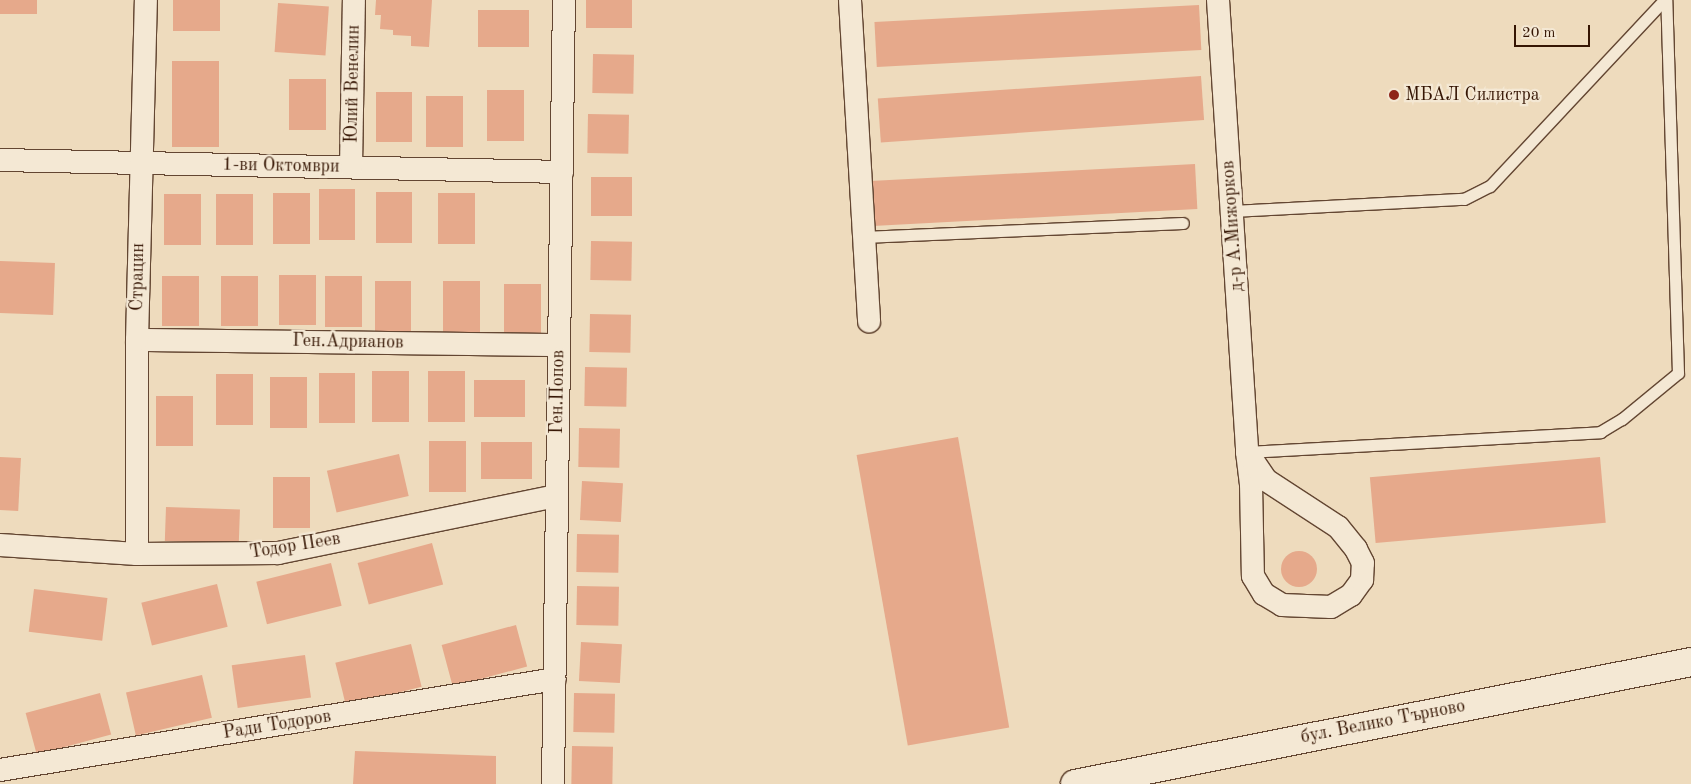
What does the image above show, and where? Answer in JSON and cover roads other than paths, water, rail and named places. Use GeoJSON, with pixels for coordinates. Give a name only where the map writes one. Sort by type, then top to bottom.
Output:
{"type":"FeatureCollection","features":[{"type":"Feature","properties":{"kind":"main road","name":"бул. Велико Търново"},"geometry":{"type":"LineString","coordinates":[[1076,784],[1691,662]]}},
{"type":"Feature","properties":{"kind":"street","name":"Страцин"},"geometry":{"type":"LineString","coordinates":[[137,554],[137,340],[146,0]]}},
{"type":"Feature","properties":{"kind":"street","name":"Юлий Венелин"},"geometry":{"type":"LineString","coordinates":[[352,167],[354,0]]}},
{"type":"Feature","properties":{"kind":"street","name":"Ген.Попов"},"geometry":{"type":"LineString","coordinates":[[553,784],[564,0]]}},
{"type":"Feature","properties":{"kind":"street"},"geometry":{"type":"LineString","coordinates":[[850,0],[868,321]]}},
{"type":"Feature","properties":{"kind":"street","name":"д-р А.Мижорков"},"geometry":{"type":"LineString","coordinates":[[1218,0],[1254,576],[1264,594],[1282,605],[1304,608],[1331,607],[1351,595],[1362,580],[1363,563],[1356,549],[1338,528],[1266,480],[1247,452]]}},
{"type":"Feature","properties":{"kind":"street","name":"1-ви Октомври"},"geometry":{"type":"LineString","coordinates":[[0,160],[562,172]]}},
{"type":"Feature","properties":{"kind":"street","name":"Ген.Адрианов"},"geometry":{"type":"LineString","coordinates":[[137,340],[560,345]]}},
{"type":"Feature","properties":{"kind":"street","name":"Тодор Пеев"},"geometry":{"type":"LineString","coordinates":[[0,545],[137,554],[278,553],[556,496]]}},
{"type":"Feature","properties":{"kind":"street","name":"Ради Тодоров"},"geometry":{"type":"LineString","coordinates":[[0,770],[555,679]]}},
{"type":"Feature","properties":{"kind":"lane"},"geometry":{"type":"LineString","coordinates":[[1232,211],[1464,199],[1490,186],[1665,0]]}},
{"type":"Feature","properties":{"kind":"lane"},"geometry":{"type":"LineString","coordinates":[[1247,452],[1600,432],[1622,419],[1678,373],[1665,0]]}},
{"type":"Feature","properties":{"kind":"lane"},"geometry":{"type":"LineString","coordinates":[[863,237],[1183,223]]}},
{"type":"Feature","properties":{"kind":"place","name":"МБАЛ Силистра"},"geometry":{"type":"Point","coordinates":[1394,95]}}]}
